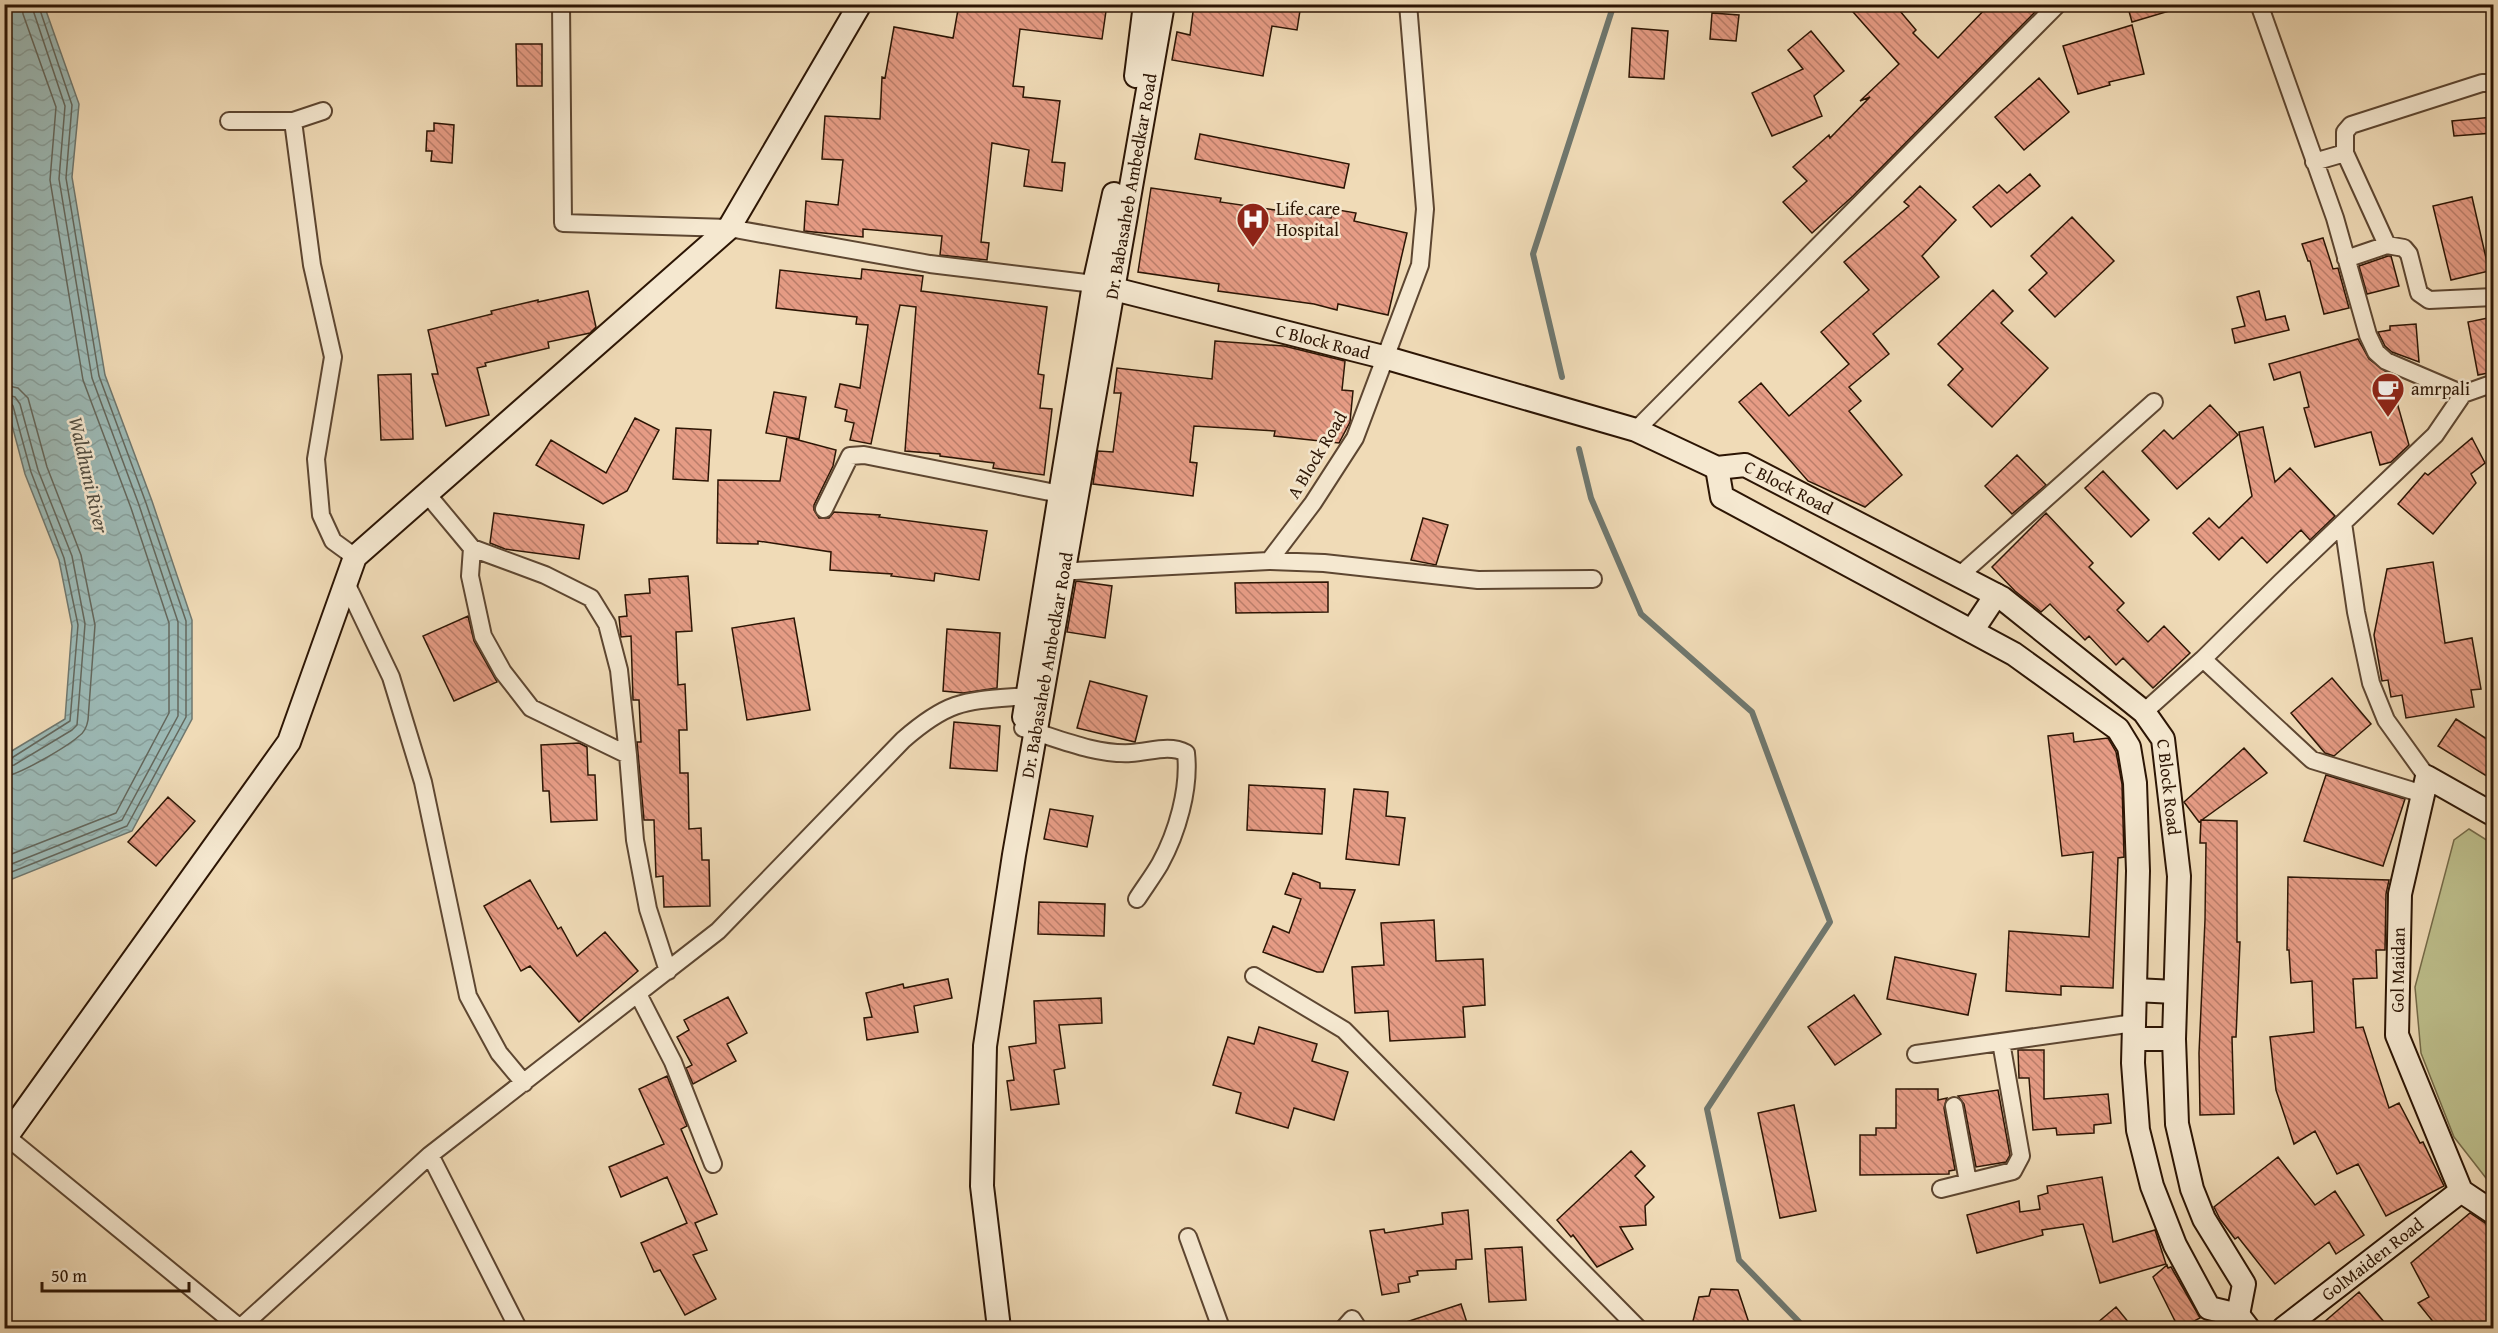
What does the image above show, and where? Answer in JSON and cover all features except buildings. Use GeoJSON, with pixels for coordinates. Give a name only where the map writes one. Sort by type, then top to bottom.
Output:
{"type":"FeatureCollection","features":[{"type":"Feature","properties":{"kind":"street"},"geometry":{"type":"LineString","coordinates":[[561,4],[563,224],[729,228],[930,264],[1103,287]]}},
{"type":"Feature","properties":{"kind":"street"},"geometry":{"type":"LineString","coordinates":[[860,4],[729,228],[356,557],[289,742],[6,1139],[240,1329],[430,1155],[718,931],[903,740],[924,722],[945,708],[966,701],[1028,696]]}},
{"type":"Feature","properties":{"kind":"street","name":"Dr. Babasaheb Ambedkar Road"},"geometry":{"type":"LineString","coordinates":[[999,1329],[972,1205],[978,1115],[972,1049],[998,921],[1132,116],[1145,4]]}},
{"type":"Feature","properties":{"kind":"street","name":"Dr. Babasaheb Ambedkar Road"},"geometry":{"type":"LineString","coordinates":[[1030,730],[1028,696],[1056,572],[1060,494],[1163,4]]}},
{"type":"Feature","properties":{"kind":"street","name":"A Block Road"},"geometry":{"type":"LineString","coordinates":[[1269,561],[1313,503],[1355,438],[1387,358],[1420,265],[1425,209],[1408,4]]}},
{"type":"Feature","properties":{"kind":"street"},"geometry":{"type":"LineString","coordinates":[[1636,430],[2058,4]]}},
{"type":"Feature","properties":{"kind":"street"},"geometry":{"type":"LineString","coordinates":[[2259,4],[2335,218],[2368,335],[2376,352],[2386,361],[2463,394]]}},
{"type":"Feature","properties":{"kind":"street"},"geometry":{"type":"LineString","coordinates":[[2387,245],[2345,153],[2345,132],[2351,125],[2482,83],[2493,83]]}},
{"type":"Feature","properties":{"kind":"street"},"geometry":{"type":"LineString","coordinates":[[228,121],[293,121],[323,111]]}},
{"type":"Feature","properties":{"kind":"street"},"geometry":{"type":"LineString","coordinates":[[293,121],[312,265],[333,357],[316,459],[321,515],[333,541],[356,557]]}},
{"type":"Feature","properties":{"kind":"street"},"geometry":{"type":"LineString","coordinates":[[2314,162],[2345,153]]}},
{"type":"Feature","properties":{"kind":"street"},"geometry":{"type":"LineString","coordinates":[[2346,259],[2387,245],[2404,248],[2409,254],[2419,293],[2429,300],[2493,297]]}},
{"type":"Feature","properties":{"kind":"street","name":"C Block Road"},"geometry":{"type":"LineString","coordinates":[[1103,287],[1387,358],[1636,430],[1717,468],[1745,465],[1996,595],[2144,712],[2163,739],[2179,876],[2174,1039],[2177,1124],[2192,1189],[2201,1211],[2244,1284],[2243,1322],[2210,1308],[2175,1245],[2152,1186],[2138,1130],[2133,1063],[2138,871],[2133,772],[2129,747],[2118,729],[2014,654],[1722,497],[1717,468]]}},
{"type":"Feature","properties":{"kind":"street"},"geometry":{"type":"LineString","coordinates":[[2144,712],[2203,659],[2435,435],[2463,394],[2493,383]]}},
{"type":"Feature","properties":{"kind":"street"},"geometry":{"type":"LineString","coordinates":[[1959,576],[2154,402]]}},
{"type":"Feature","properties":{"kind":"street"},"geometry":{"type":"LineString","coordinates":[[824,509],[850,456],[864,455],[1060,494]]}},
{"type":"Feature","properties":{"kind":"street"},"geometry":{"type":"LineString","coordinates":[[427,494],[472,548],[545,575],[591,598],[607,624],[619,669],[635,840],[648,909],[668,971]]}},
{"type":"Feature","properties":{"kind":"street"},"geometry":{"type":"LineString","coordinates":[[2343,523],[2356,612],[2371,683],[2386,720],[2425,786]]}},
{"type":"Feature","properties":{"kind":"street"},"geometry":{"type":"LineString","coordinates":[[472,548],[470,576],[483,636],[503,672],[531,708],[628,755]]}},
{"type":"Feature","properties":{"kind":"street"},"geometry":{"type":"LineString","coordinates":[[1056,572],[1269,561],[1324,563],[1478,579],[1593,579]]}},
{"type":"Feature","properties":{"kind":"street"},"geometry":{"type":"LineString","coordinates":[[346,583],[392,677],[423,782],[468,996],[499,1053],[524,1083]]}},
{"type":"Feature","properties":{"kind":"street"},"geometry":{"type":"LineString","coordinates":[[1972,631],[1996,595]]}},
{"type":"Feature","properties":{"kind":"street"},"geometry":{"type":"LineString","coordinates":[[2203,659],[2312,760],[2425,786],[2493,815]]}},
{"type":"Feature","properties":{"kind":"street"},"geometry":{"type":"LineString","coordinates":[[2098,716],[2116,688]]}},
{"type":"Feature","properties":{"kind":"street"},"geometry":{"type":"LineString","coordinates":[[1030,730],[1100,750],[1129,753],[1175,747],[1186,753],[1188,770],[1175,830],[1160,865],[1137,899]]}},
{"type":"Feature","properties":{"kind":"street"},"geometry":{"type":"LineString","coordinates":[[2133,772],[2167,772]]}},
{"type":"Feature","properties":{"kind":"street","name":"Gol Maidan"},"geometry":{"type":"LineString","coordinates":[[2425,786],[2400,894],[2397,1035],[2461,1191]]}},
{"type":"Feature","properties":{"kind":"street"},"geometry":{"type":"LineString","coordinates":[[1254,976],[1344,1030],[1638,1329]]}},
{"type":"Feature","properties":{"kind":"street"},"geometry":{"type":"LineString","coordinates":[[2134,990],[2175,992]]}},
{"type":"Feature","properties":{"kind":"street"},"geometry":{"type":"LineString","coordinates":[[638,994],[673,1062],[713,1164]]}},
{"type":"Feature","properties":{"kind":"street"},"geometry":{"type":"LineString","coordinates":[[1916,1054],[2001,1042],[2134,1031],[2174,1039]]}},
{"type":"Feature","properties":{"kind":"street"},"geometry":{"type":"LineString","coordinates":[[1941,1189],[2013,1171],[2021,1156],[2001,1042]]}},
{"type":"Feature","properties":{"kind":"street"},"geometry":{"type":"LineString","coordinates":[[1954,1106],[1968,1182]]}},
{"type":"Feature","properties":{"kind":"street"},"geometry":{"type":"LineString","coordinates":[[430,1155],[518,1329]]}},
{"type":"Feature","properties":{"kind":"street"},"geometry":{"type":"LineString","coordinates":[[2461,1191],[2493,1213]]}},
{"type":"Feature","properties":{"kind":"street","name":"GolMaiden Road"},"geometry":{"type":"LineString","coordinates":[[2284,1329],[2461,1191]]}},
{"type":"Feature","properties":{"kind":"street"},"geometry":{"type":"LineString","coordinates":[[2168,1228],[2201,1211]]}},
{"type":"Feature","properties":{"kind":"street"},"geometry":{"type":"LineString","coordinates":[[1188,1237],[1221,1329]]}},
{"type":"Feature","properties":{"kind":"street","name":"Dr. Babasaheb Ambedkar Road"},"geometry":{"type":"LineString","coordinates":[[985,1261],[988,1329]]}},
{"type":"Feature","properties":{"kind":"street"},"geometry":{"type":"LineString","coordinates":[[1344,1329],[1352,1319],[1358,1329]]}},
{"type":"Feature","properties":{"kind":"green space"},"geometry":{"type":"Polygon","coordinates":[[[2469,829],[2493,844],[2493,1187],[2454,1137],[2421,1053],[2415,987],[2454,840],[2469,829]]]}},
{"type":"Feature","properties":{"kind":"water","name":"Waldhuni River"},"geometry":{"type":"Polygon","coordinates":[[[5,4],[44,5],[79,104],[72,177],[105,375],[152,501],[192,620],[192,719],[132,831],[5,882],[5,755],[65,719],[72,626],[59,560],[25,474],[5,399],[5,4]]]}},
{"type":"Feature","properties":{"kind":"waterway"},"geometry":{"type":"LineString","coordinates":[[1562,377],[1533,254],[1612,10],[1617,4]]}},
{"type":"Feature","properties":{"kind":"waterway"},"geometry":{"type":"LineString","coordinates":[[1579,449],[1591,498],[1641,614],[1752,712],[1830,922],[1707,1109],[1739,1260],[1805,1328]]}},
{"type":"Feature","properties":{"kind":"place","name":"Life care Hospital"},"geometry":{"type":"Point","coordinates":[1253,248]}},
{"type":"Feature","properties":{"kind":"place","name":"amrpali"},"geometry":{"type":"Point","coordinates":[2388,418]}}]}
